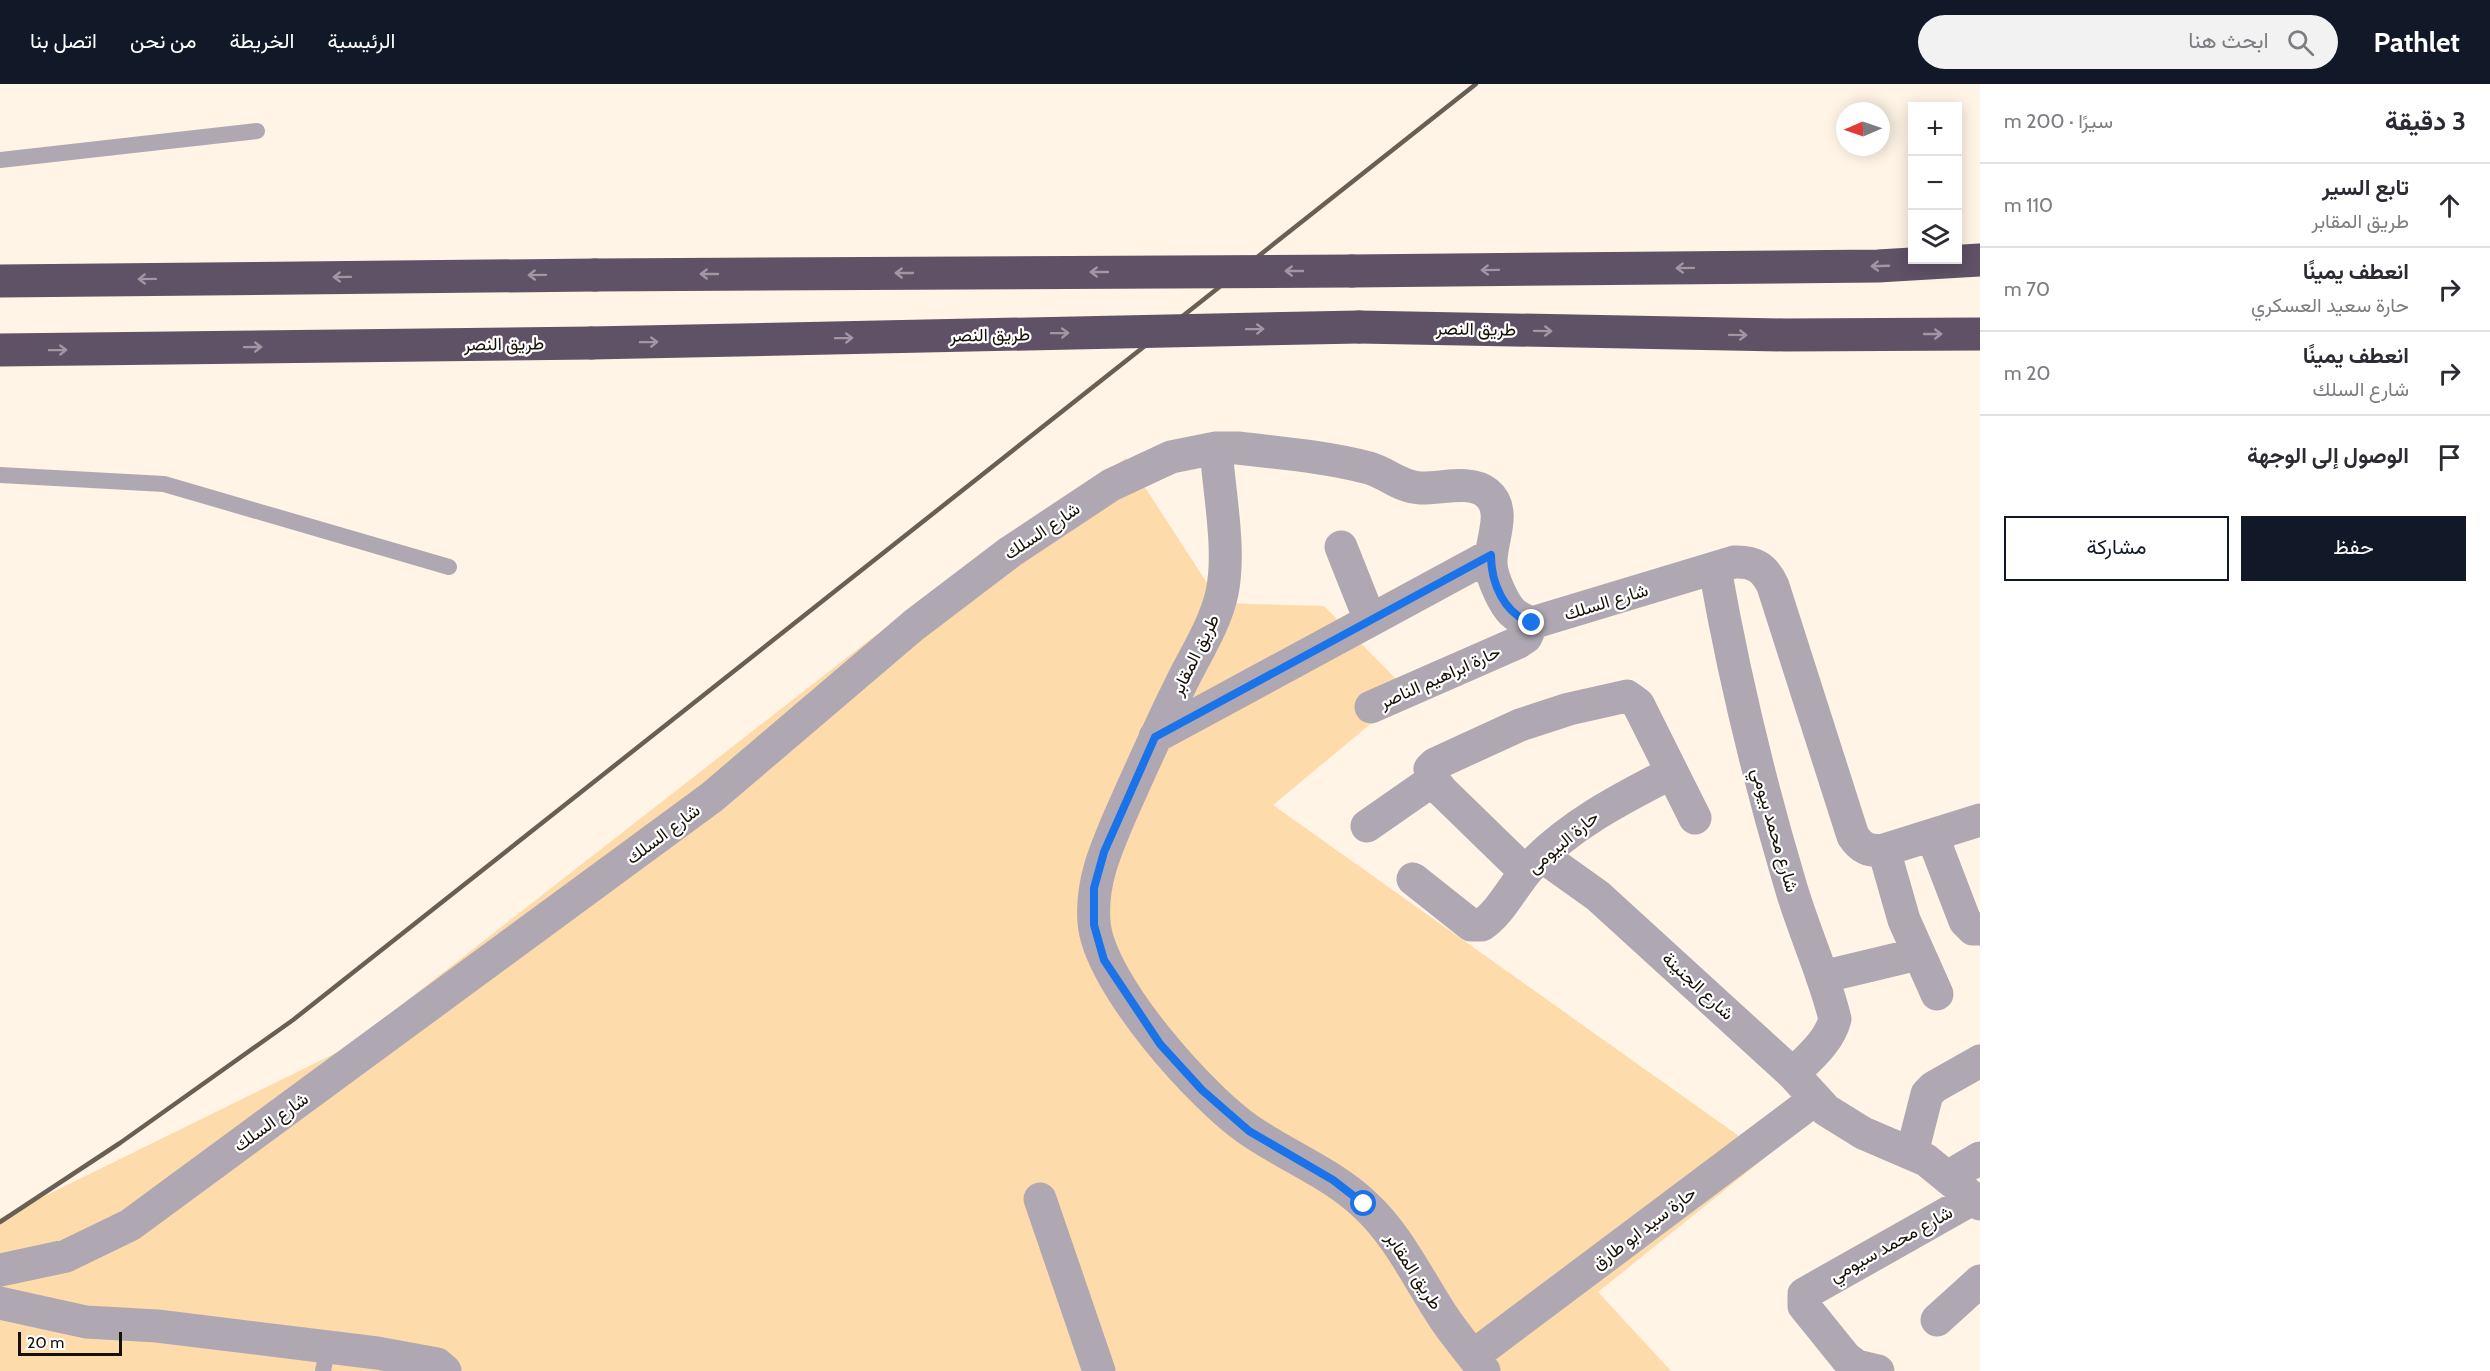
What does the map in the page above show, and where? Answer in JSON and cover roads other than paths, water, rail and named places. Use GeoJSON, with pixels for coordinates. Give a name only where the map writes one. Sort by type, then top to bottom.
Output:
{"type":"FeatureCollection","features":[{"type":"Feature","properties":{"kind":"highway"},"geometry":{"type":"LineString","coordinates":[[0,281],[1878,266],[1980,260]]}},
{"type":"Feature","properties":{"kind":"highway","name":"طريق النصر"},"geometry":{"type":"LineString","coordinates":[[0,350],[591,343],[1359,327],[1785,335],[1980,334]]}},
{"type":"Feature","properties":{"kind":"street","name":"شارع السلك"},"geometry":{"type":"LineString","coordinates":[[0,1270],[66,1256],[130,1225],[712,797],[867,663],[1002,558],[1111,485],[1171,457],[1216,448],[1277,452],[1368,468],[1400,483],[1419,488],[1479,488],[1492,500],[1497,516],[1491,555],[1493,576],[1508,609],[1518,619],[1532,623],[1715,568],[1747,561],[1759,566],[1768,575],[1853,836],[1866,849],[1884,850]]}},
{"type":"Feature","properties":{"kind":"street","name":"طريق المقابر"},"geometry":{"type":"LineString","coordinates":[[1216,448],[1224,546],[1222,593],[1215,615],[1155,737],[1104,852],[1094,888],[1094,925],[1104,960],[1160,1044],[1202,1090],[1249,1131],[1333,1180],[1364,1204],[1391,1232],[1445,1320],[1479,1364]]}},
{"type":"Feature","properties":{"kind":"street"},"geometry":{"type":"LineString","coordinates":[[1341,547],[1370,620]]}},
{"type":"Feature","properties":{"kind":"street"},"geometry":{"type":"LineString","coordinates":[[1155,737],[1491,555]]}},
{"type":"Feature","properties":{"kind":"street","name":"شارع محمد بيومي"},"geometry":{"type":"LineString","coordinates":[[1715,568],[1735,679],[1762,790],[1794,899],[1835,1019],[1832,1031],[1793,1074]]}},
{"type":"Feature","properties":{"kind":"street","name":"حارة ابراهيم الناصر"},"geometry":{"type":"LineString","coordinates":[[1371,707],[1517,643],[1526,637],[1532,623]]}},
{"type":"Feature","properties":{"kind":"street"},"geometry":{"type":"LineString","coordinates":[[1366,826],[1431,775],[1435,764],[1454,754],[1520,725],[1620,696],[1627,696],[1638,704],[1695,818]]}},
{"type":"Feature","properties":{"kind":"street","name":"حارة البيومى"},"geometry":{"type":"LineString","coordinates":[[1413,879],[1471,925],[1476,926],[1486,922],[1530,867],[1568,834],[1608,805],[1671,774]]}},
{"type":"Feature","properties":{"kind":"street"},"geometry":{"type":"LineString","coordinates":[[1431,775],[1470,821],[1500,849],[1520,866],[1530,867]]}},
{"type":"Feature","properties":{"kind":"street"},"geometry":{"type":"LineString","coordinates":[[1937,994],[1918,954],[1892,885],[1884,850],[1980,820]]}},
{"type":"Feature","properties":{"kind":"street"},"geometry":{"type":"LineString","coordinates":[[1932,835],[1965,921],[1973,929],[1980,929]]}},
{"type":"Feature","properties":{"kind":"street","name":"شارع الجنينة"},"geometry":{"type":"LineString","coordinates":[[1530,867],[1538,861],[1549,861],[1598,896],[1793,1074],[1814,1100],[1853,1128],[1912,1153],[1948,1177],[1977,1201]]}},
{"type":"Feature","properties":{"kind":"street"},"geometry":{"type":"LineString","coordinates":[[1822,977],[1918,954]]}},
{"type":"Feature","properties":{"kind":"street"},"geometry":{"type":"LineString","coordinates":[[1912,1153],[1927,1094],[1934,1087],[1980,1062]]}},
{"type":"Feature","properties":{"kind":"street","name":"حارة سيد ابو طارق"},"geometry":{"type":"LineString","coordinates":[[1479,1364],[1814,1100]]}},
{"type":"Feature","properties":{"kind":"street"},"geometry":{"type":"LineString","coordinates":[[1948,1177],[1980,1158]]}},
{"type":"Feature","properties":{"kind":"street"},"geometry":{"type":"LineString","coordinates":[[1040,1199],[1082,1328],[1099,1371]]}},
{"type":"Feature","properties":{"kind":"street","name":"شارع محمد سيومي"},"geometry":{"type":"LineString","coordinates":[[1878,1371],[1857,1366],[1846,1358],[1804,1306],[1804,1294],[1977,1201]]}},
{"type":"Feature","properties":{"kind":"street"},"geometry":{"type":"LineString","coordinates":[[1936,1320],[1980,1281]]}},
{"type":"Feature","properties":{"kind":"street"},"geometry":{"type":"LineString","coordinates":[[0,1303],[86,1322],[157,1326],[326,1359],[437,1364],[445,1371]]}},
{"type":"Feature","properties":{"kind":"lane"},"geometry":{"type":"LineString","coordinates":[[0,160],[257,131]]}},
{"type":"Feature","properties":{"kind":"lane"},"geometry":{"type":"LineString","coordinates":[[0,475],[164,484],[449,567]]}},
{"type":"Feature","properties":{"kind":"railway"},"geometry":{"type":"LineString","coordinates":[[0,1222],[120,1143],[293,1020],[1476,84]]}}]}
